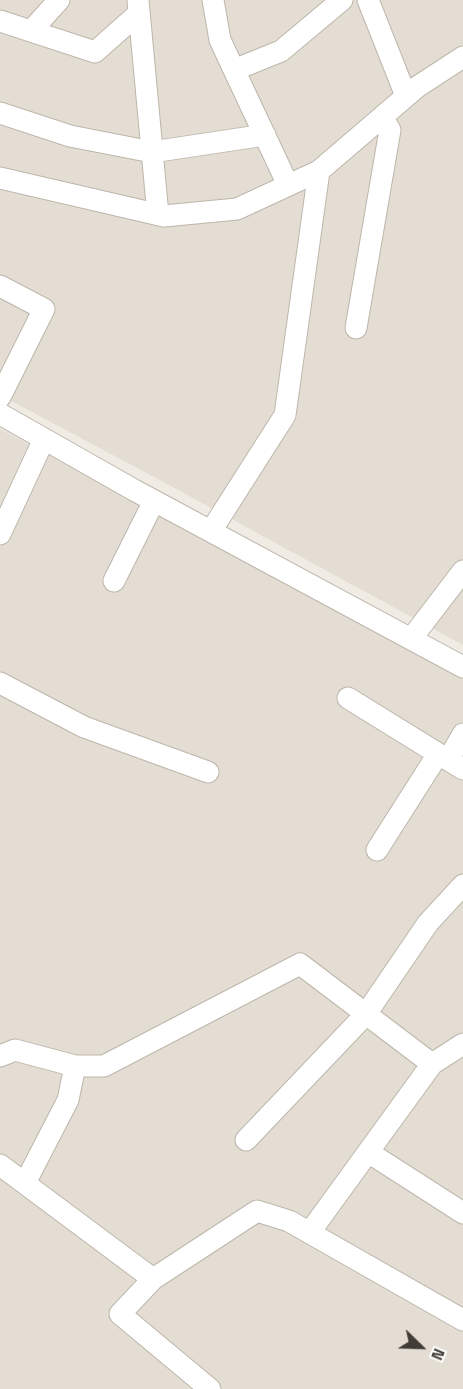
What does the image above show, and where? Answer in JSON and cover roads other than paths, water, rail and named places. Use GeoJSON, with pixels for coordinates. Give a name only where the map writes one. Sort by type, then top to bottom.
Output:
{"type":"FeatureCollection","features":[{"type":"Feature","properties":{"kind":"street"},"geometry":{"type":"LineString","coordinates":[[31,31],[59,0]]}},
{"type":"Feature","properties":{"kind":"street"},"geometry":{"type":"LineString","coordinates":[[213,0],[220,40],[288,185]]}},
{"type":"Feature","properties":{"kind":"street"},"geometry":{"type":"LineString","coordinates":[[234,70],[281,51],[342,0]]}},
{"type":"Feature","properties":{"kind":"street"},"geometry":{"type":"LineString","coordinates":[[369,0],[406,96]]}},
{"type":"Feature","properties":{"kind":"street"},"geometry":{"type":"LineString","coordinates":[[0,21],[95,52],[139,6]]}},
{"type":"Feature","properties":{"kind":"street"},"geometry":{"type":"LineString","coordinates":[[139,6],[158,215]]}},
{"type":"Feature","properties":{"kind":"street"},"geometry":{"type":"LineString","coordinates":[[0,178],[164,216],[237,209],[319,171],[417,87],[463,57]]}},
{"type":"Feature","properties":{"kind":"street"},"geometry":{"type":"LineString","coordinates":[[0,113],[70,136],[152,152],[265,135]]}},
{"type":"Feature","properties":{"kind":"street"},"geometry":{"type":"LineString","coordinates":[[356,328],[390,129],[382,117]]}},
{"type":"Feature","properties":{"kind":"street"},"geometry":{"type":"LineString","coordinates":[[211,531],[285,415],[319,171]]}},
{"type":"Feature","properties":{"kind":"street"},"geometry":{"type":"LineString","coordinates":[[0,286],[44,309],[0,396]]}},
{"type":"Feature","properties":{"kind":"street"},"geometry":{"type":"LineString","coordinates":[[0,414],[154,501],[463,667]]}},
{"type":"Feature","properties":{"kind":"street"},"geometry":{"type":"LineString","coordinates":[[0,534],[5,508],[44,439]]}},
{"type":"Feature","properties":{"kind":"street"},"geometry":{"type":"LineString","coordinates":[[114,581],[154,501]]}},
{"type":"Feature","properties":{"kind":"street"},"geometry":{"type":"LineString","coordinates":[[411,639],[463,571]]}},
{"type":"Feature","properties":{"kind":"street"},"geometry":{"type":"LineString","coordinates":[[0,683],[84,727],[208,771]]}},
{"type":"Feature","properties":{"kind":"street"},"geometry":{"type":"LineString","coordinates":[[348,698],[450,761]]}},
{"type":"Feature","properties":{"kind":"street"},"geometry":{"type":"LineString","coordinates":[[377,850],[450,761],[463,734]]}},
{"type":"Feature","properties":{"kind":"street"},"geometry":{"type":"LineString","coordinates":[[246,1140],[366,1014],[428,923],[463,885]]}},
{"type":"Feature","properties":{"kind":"street"},"geometry":{"type":"LineString","coordinates":[[0,1056],[15,1050],[75,1065],[104,1066],[300,964],[432,1064]]}},
{"type":"Feature","properties":{"kind":"street"},"geometry":{"type":"LineString","coordinates":[[310,1232],[432,1064],[463,1044]]}},
{"type":"Feature","properties":{"kind":"street"},"geometry":{"type":"LineString","coordinates":[[26,1183],[68,1100],[75,1065]]}},
{"type":"Feature","properties":{"kind":"street"},"geometry":{"type":"LineString","coordinates":[[368,1152],[463,1213]]}},
{"type":"Feature","properties":{"kind":"street"},"geometry":{"type":"LineString","coordinates":[[0,1165],[153,1279]]}},
{"type":"Feature","properties":{"kind":"street"},"geometry":{"type":"LineString","coordinates":[[210,1389],[120,1314],[153,1279],[257,1211],[289,1221],[310,1232],[463,1320]]}}]}
